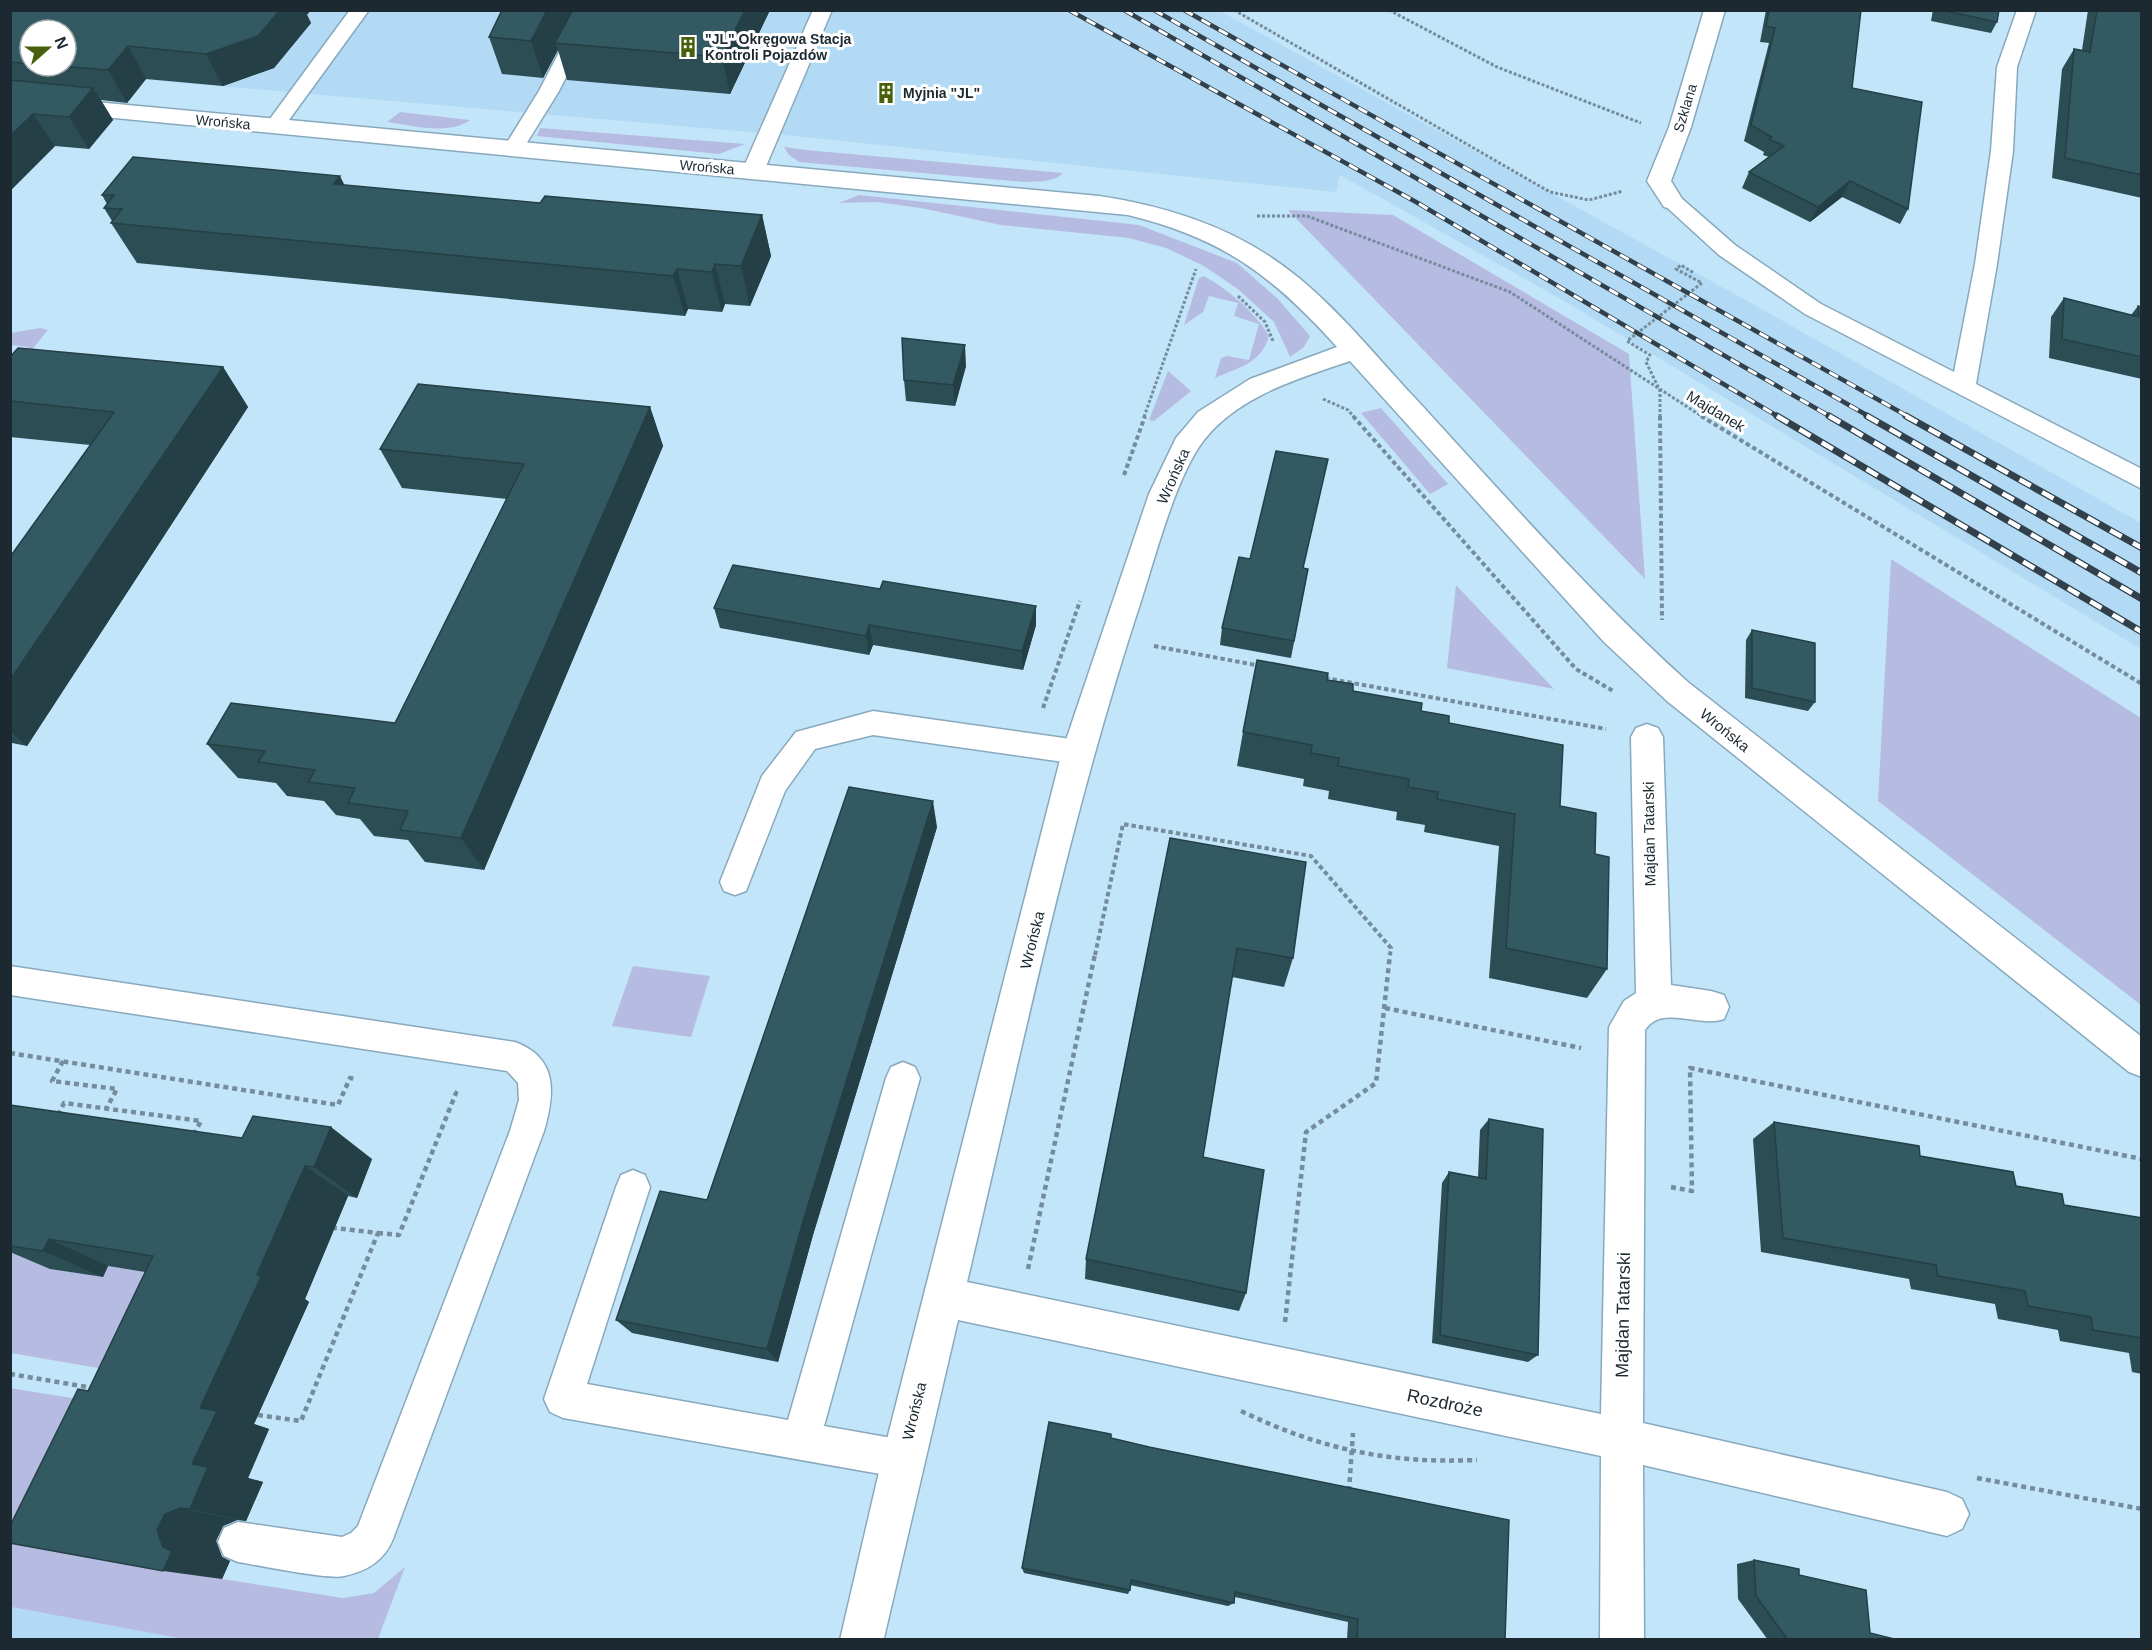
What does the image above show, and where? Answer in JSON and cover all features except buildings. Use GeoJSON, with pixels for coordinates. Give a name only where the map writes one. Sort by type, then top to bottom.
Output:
{"type":"FeatureCollection","features":[{"type":"Feature","properties":{"kind":"street","name":"Szklana"},"geometry":{"type":"LineString","coordinates":[[1659,181],[1680,128],[1715,10]]}},
{"type":"Feature","properties":{"kind":"street","name":"Wrońska"},"geometry":{"type":"LineString","coordinates":[[10,101],[1099,203],[1168,217],[1220,237],[1278,273],[1307,298],[1615,634],[1678,692],[2142,1060]]}},
{"type":"Feature","properties":{"kind":"street"},"geometry":{"type":"LineString","coordinates":[[1659,181],[1672,202]]}},
{"type":"Feature","properties":{"kind":"street","name":"Wrońska"},"geometry":{"type":"LineString","coordinates":[[862,1638],[903,1459],[1078,752],[1112,639],[1170,476],[1192,435],[1207,420],[1241,396],[1356,350]]}},
{"type":"Feature","properties":{"kind":"street","name":"Majdan Tatarski"},"geometry":{"type":"LineString","coordinates":[[1622,1640],[1627,1027],[1638,1011],[1654,1004],[1647,737]]}},
{"type":"Feature","properties":{"kind":"street"},"geometry":{"type":"LineString","coordinates":[[1654,1004],[1689,1003],[1711,1007]]}},
{"type":"Feature","properties":{"kind":"street","name":"Rozdroże"},"geometry":{"type":"LineString","coordinates":[[943,1297],[1622,1439],[1947,1514]]}},
{"type":"Feature","properties":{"kind":"lane"},"geometry":{"type":"LineString","coordinates":[[274,127],[360,10]]}},
{"type":"Feature","properties":{"kind":"lane"},"geometry":{"type":"LineString","coordinates":[[513,148],[549,91],[591,10]]}},
{"type":"Feature","properties":{"kind":"lane"},"geometry":{"type":"LineString","coordinates":[[753,171],[823,10]]}},
{"type":"Feature","properties":{"kind":"lane"},"geometry":{"type":"LineString","coordinates":[[1964,386],[1986,264],[2002,151],[2007,68],[2027,10]]}},
{"type":"Feature","properties":{"kind":"lane"},"geometry":{"type":"LineString","coordinates":[[1672,202],[1727,250],[1813,309],[2142,480]]}},
{"type":"Feature","properties":{"kind":"lane"},"geometry":{"type":"LineString","coordinates":[[735,882],[772,785],[806,740],[873,723],[1078,752]]}},
{"type":"Feature","properties":{"kind":"lane"},"geometry":{"type":"LineString","coordinates":[[10,980],[515,1057],[531,1068],[536,1085],[534,1107],[527,1131],[373,1539],[365,1548],[342,1557],[238,1542]]}},
{"type":"Feature","properties":{"kind":"lane"},"geometry":{"type":"LineString","coordinates":[[801,1442],[903,1078]]}},
{"type":"Feature","properties":{"kind":"lane"},"geometry":{"type":"LineString","coordinates":[[633,1187],[564,1399],[903,1459]]}},
{"type":"Feature","properties":{"kind":"path"},"geometry":{"type":"LineString","coordinates":[[1234,10],[1550,192],[1589,200],[1659,181]]}},
{"type":"Feature","properties":{"kind":"path"},"geometry":{"type":"LineString","coordinates":[[1389,10],[1497,67],[1592,106],[1633,122],[1680,128]]}},
{"type":"Feature","properties":{"kind":"path","name":"Majdanek"},"geometry":{"type":"LineString","coordinates":[[1256,216],[1307,216],[1510,292],[1660,391],[2142,684]]}},
{"type":"Feature","properties":{"kind":"path"},"geometry":{"type":"LineString","coordinates":[[1186,264],[1205,273]]}},
{"type":"Feature","properties":{"kind":"path"},"geometry":{"type":"LineString","coordinates":[[1662,623],[1660,391],[1646,362],[1650,355],[1627,341],[1702,283],[1676,269],[1681,265],[1706,279]]}},
{"type":"Feature","properties":{"kind":"path"},"geometry":{"type":"LineString","coordinates":[[1236,295],[1265,322],[1273,336],[1273,346]]}},
{"type":"Feature","properties":{"kind":"path"},"geometry":{"type":"LineString","coordinates":[[1321,677],[1647,737],[1650,713],[1576,669],[1348,410]]}},
{"type":"Feature","properties":{"kind":"path"},"geometry":{"type":"LineString","coordinates":[[1112,639],[1263,666]]}},
{"type":"Feature","properties":{"kind":"path"},"geometry":{"type":"LineString","coordinates":[[1018,1313],[1123,824],[1311,856],[1391,948],[1376,1083],[1306,1132],[1279,1368]]}},
{"type":"Feature","properties":{"kind":"path"},"geometry":{"type":"LineString","coordinates":[[1385,1008],[1589,1049]]}},
{"type":"Feature","properties":{"kind":"path"},"geometry":{"type":"LineString","coordinates":[[10,1053],[338,1105],[350,1078],[362,1080]]}},
{"type":"Feature","properties":{"kind":"path"},"geometry":{"type":"LineString","coordinates":[[63,1061],[52,1081],[117,1089],[106,1109]]}},
{"type":"Feature","properties":{"kind":"path"},"geometry":{"type":"LineString","coordinates":[[1661,1185],[1692,1191],[1690,1068],[2142,1159]]}},
{"type":"Feature","properties":{"kind":"path"},"geometry":{"type":"LineString","coordinates":[[334,1228],[399,1235],[456,1093],[445,1091]]}},
{"type":"Feature","properties":{"kind":"path"},"geometry":{"type":"LineString","coordinates":[[53,1124],[64,1103],[201,1121],[192,1138]]}},
{"type":"Feature","properties":{"kind":"path"},"geometry":{"type":"LineString","coordinates":[[258,1415],[301,1421],[378,1233]]}},
{"type":"Feature","properties":{"kind":"path"},"geometry":{"type":"LineString","coordinates":[[10,1374],[98,1389]]}},
{"type":"Feature","properties":{"kind":"path"},"geometry":{"type":"LineString","coordinates":[[1349,1497],[1356,1384]]}},
{"type":"Feature","properties":{"kind":"path"},"geometry":{"type":"LineString","coordinates":[[1396,1460],[1477,1460]]}},
{"type":"Feature","properties":{"kind":"shaded area"},"geometry":{"type":"Polygon","coordinates":[[[10,11],[1220,11],[1749,302],[2141,523],[2141,649],[1566,302],[1340,175],[1336,192],[784,135],[78,74],[78,18],[18,18],[18,69],[11,68],[10,11]]]}},
{"type":"Feature","properties":{"kind":"shaded area"},"geometry":{"type":"Polygon","coordinates":[[[400,112],[470,120],[461,125],[441,128],[387,122],[400,112]]]}},
{"type":"Feature","properties":{"kind":"shaded area"},"geometry":{"type":"Polygon","coordinates":[[[540,128],[745,144],[719,154],[537,136],[540,128]]]}},
{"type":"Feature","properties":{"kind":"shaded area"},"geometry":{"type":"Polygon","coordinates":[[[784,147],[1063,173],[1050,180],[1024,182],[799,162],[789,155],[784,147]]]}},
{"type":"Feature","properties":{"kind":"shaded area"},"geometry":{"type":"Polygon","coordinates":[[[859,195],[1139,225],[1237,263],[1277,298],[1310,336],[1304,347],[1290,357],[1274,322],[1239,290],[1204,266],[1166,248],[1129,238],[1001,225],[921,208],[876,202],[839,203],[859,195]]]}},
{"type":"Feature","properties":{"kind":"shaded area"},"geometry":{"type":"Polygon","coordinates":[[[1288,210],[1393,215],[1629,354],[1645,579],[1288,210]]]}},
{"type":"Feature","properties":{"kind":"shaded area"},"geometry":{"type":"Polygon","coordinates":[[[1204,276],[1241,302],[1269,336],[1261,353],[1255,359],[1215,378],[1221,358],[1227,356],[1249,360],[1259,324],[1234,316],[1238,303],[1209,296],[1203,312],[1184,325],[1199,278],[1204,276]]]}},
{"type":"Feature","properties":{"kind":"shaded area"},"geometry":{"type":"Polygon","coordinates":[[[40,328],[48,330],[11,375],[11,368],[28,347],[11,345],[11,333],[40,328]]]}},
{"type":"Feature","properties":{"kind":"shaded area"},"geometry":{"type":"Polygon","coordinates":[[[1168,371],[1191,391],[1154,421],[1149,420],[1168,371]]]}},
{"type":"Feature","properties":{"kind":"shaded area"},"geometry":{"type":"Polygon","coordinates":[[[1381,408],[1448,484],[1430,494],[1361,413],[1381,408]]]}},
{"type":"Feature","properties":{"kind":"shaded area"},"geometry":{"type":"Polygon","coordinates":[[[1891,559],[2141,718],[2141,1005],[1878,801],[1891,559]]]}},
{"type":"Feature","properties":{"kind":"shaded area"},"geometry":{"type":"Polygon","coordinates":[[[1456,585],[1554,689],[1447,668],[1456,585]]]}},
{"type":"Feature","properties":{"kind":"shaded area"},"geometry":{"type":"Polygon","coordinates":[[[633,966],[710,976],[691,1037],[612,1026],[633,966]]]}},
{"type":"Feature","properties":{"kind":"shaded area"},"geometry":{"type":"Polygon","coordinates":[[[10,1242],[51,1269],[103,1277],[108,1266],[135,1270],[213,1270],[162,1379],[11,1353],[10,1242]]]}},
{"type":"Feature","properties":{"kind":"shaded area"},"geometry":{"type":"Polygon","coordinates":[[[10,1388],[139,1409],[222,1579],[343,1598],[374,1593],[405,1567],[378,1639],[184,1639],[11,1607],[10,1388]]]}},
{"type":"Feature","properties":{"kind":"shaded area"},"geometry":{"type":"Polygon","coordinates":[[[11,1607],[184,1639],[11,1639],[11,1607]]]}},
{"type":"Feature","properties":{"kind":"railway"},"geometry":{"type":"LineString","coordinates":[[1069,10],[1416,202],[1779,417]]}},
{"type":"Feature","properties":{"kind":"railway"},"geometry":{"type":"LineString","coordinates":[[1124,10],[1831,417]]}},
{"type":"Feature","properties":{"kind":"railway"},"geometry":{"type":"LineString","coordinates":[[1154,10],[1870,417]]}},
{"type":"Feature","properties":{"kind":"railway"},"geometry":{"type":"LineString","coordinates":[[1184,10],[1909,417]]}},
{"type":"Feature","properties":{"kind":"railway"},"geometry":{"type":"LineString","coordinates":[[1777,416],[2142,632]]}},
{"type":"Feature","properties":{"kind":"railway"},"geometry":{"type":"LineString","coordinates":[[1829,416],[2142,599]]}},
{"type":"Feature","properties":{"kind":"railway"},"geometry":{"type":"LineString","coordinates":[[1867,416],[2142,573]]}},
{"type":"Feature","properties":{"kind":"railway"},"geometry":{"type":"LineString","coordinates":[[1906,416],[2142,548]]}},
{"type":"Feature","properties":{"kind":"place","name":"\"JL\" Okręgowa Stacja Kontroli Pojazdów"},"geometry":{"type":"Point","coordinates":[688,47]}},
{"type":"Feature","properties":{"kind":"place","name":"Myjnia \"JL\""},"geometry":{"type":"Point","coordinates":[886,93]}}]}
